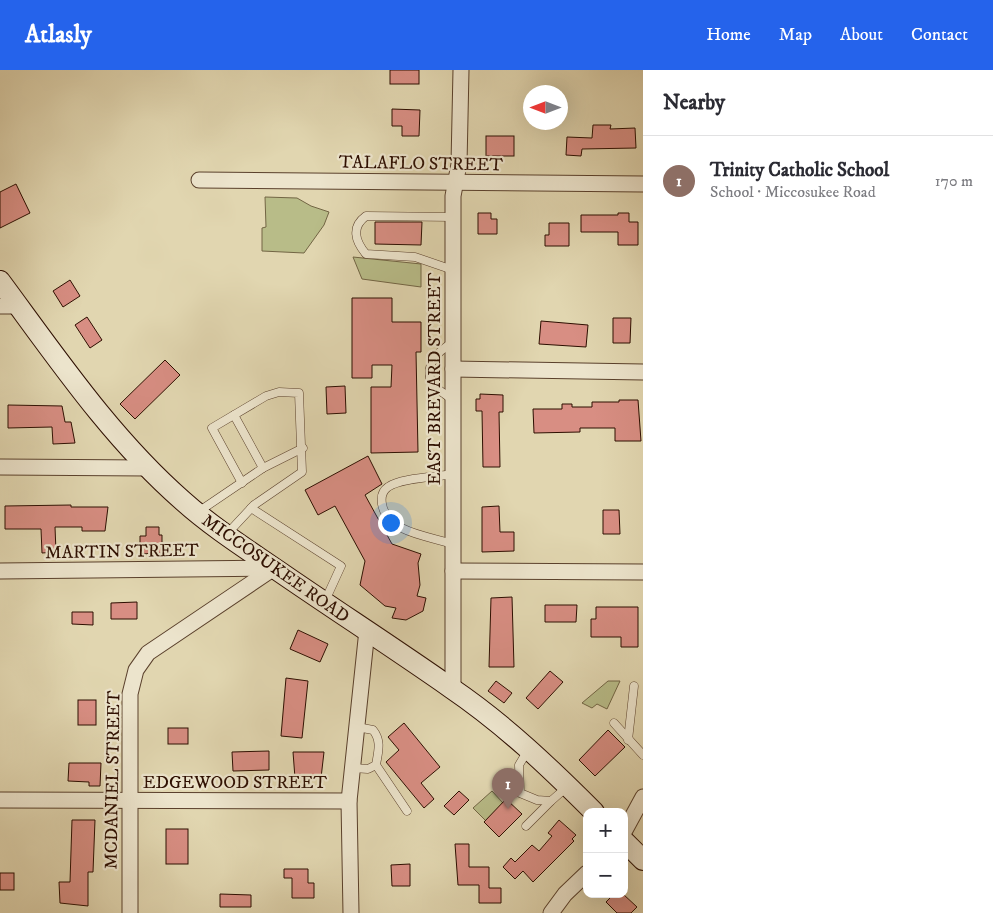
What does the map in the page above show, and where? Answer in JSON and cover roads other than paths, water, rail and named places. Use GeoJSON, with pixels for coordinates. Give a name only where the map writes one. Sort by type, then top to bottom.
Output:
{"type":"FeatureCollection","features":[{"type":"Feature","properties":{"kind":"street","name":"EAST BREVARD STREET"},"geometry":{"type":"LineString","coordinates":[[452,688],[453,217],[455,182],[459,164],[461,70]]}},
{"type":"Feature","properties":{"kind":"street","name":"TALAFLO STREET"},"geometry":{"type":"LineString","coordinates":[[199,180],[643,184]]}},
{"type":"Feature","properties":{"kind":"street","name":"MICCOSUKEE ROAD"},"geometry":{"type":"LineString","coordinates":[[0,281],[9,306],[102,417],[147,468],[197,513],[225,535],[452,688],[530,748],[590,808]]}},
{"type":"Feature","properties":{"kind":"street"},"geometry":{"type":"LineString","coordinates":[[453,369],[643,372]]}},
{"type":"Feature","properties":{"kind":"street"},"geometry":{"type":"LineString","coordinates":[[0,468],[147,468]]}},
{"type":"Feature","properties":{"kind":"street","name":"MARTIN STREET"},"geometry":{"type":"LineString","coordinates":[[0,571],[274,568]]}},
{"type":"Feature","properties":{"kind":"street","name":"MCDANIEL STREET"},"geometry":{"type":"LineString","coordinates":[[130,913],[130,694],[136,670],[148,653],[274,568]]}},
{"type":"Feature","properties":{"kind":"street"},"geometry":{"type":"LineString","coordinates":[[452,571],[643,572]]}},
{"type":"Feature","properties":{"kind":"street"},"geometry":{"type":"LineString","coordinates":[[351,913],[349,801],[366,630]]}},
{"type":"Feature","properties":{"kind":"street"},"geometry":{"type":"LineString","coordinates":[[628,825],[643,797]]}},
{"type":"Feature","properties":{"kind":"street","name":"EDGEWOOD STREET"},"geometry":{"type":"LineString","coordinates":[[0,800],[349,801]]}},
{"type":"Feature","properties":{"kind":"street"},"geometry":{"type":"LineString","coordinates":[[628,845],[643,860]]}},
{"type":"Feature","properties":{"kind":"street"},"geometry":{"type":"LineString","coordinates":[[551,913],[583,877]]}},
{"type":"Feature","properties":{"kind":"lane"},"geometry":{"type":"LineString","coordinates":[[453,217],[366,216],[358,222],[355,233],[358,246],[366,254],[414,257],[453,270]]}},
{"type":"Feature","properties":{"kind":"lane"},"geometry":{"type":"LineString","coordinates":[[453,342],[436,352],[429,370],[432,385],[453,400]]}},
{"type":"Feature","properties":{"kind":"lane"},"geometry":{"type":"LineString","coordinates":[[225,535],[251,508],[302,472],[303,448],[300,393],[279,392],[266,396],[212,428],[242,483]]}},
{"type":"Feature","properties":{"kind":"lane"},"geometry":{"type":"LineString","coordinates":[[234,415],[263,468]]}},
{"type":"Feature","properties":{"kind":"lane"},"geometry":{"type":"LineString","coordinates":[[197,513],[263,468],[303,448]]}},
{"type":"Feature","properties":{"kind":"lane"},"geometry":{"type":"LineString","coordinates":[[453,474],[396,483],[387,487],[382,493],[381,502],[384,510],[398,527],[453,544]]}},
{"type":"Feature","properties":{"kind":"lane"},"geometry":{"type":"LineString","coordinates":[[251,508],[341,566],[324,602]]}},
{"type":"Feature","properties":{"kind":"lane"},"geometry":{"type":"LineString","coordinates":[[628,740],[634,686]]}},
{"type":"Feature","properties":{"kind":"lane"},"geometry":{"type":"LineString","coordinates":[[614,723],[643,755]]}},
{"type":"Feature","properties":{"kind":"lane"},"geometry":{"type":"LineString","coordinates":[[357,727],[373,730],[379,738],[376,765],[407,811]]}},
{"type":"Feature","properties":{"kind":"lane"},"geometry":{"type":"LineString","coordinates":[[530,748],[519,765],[520,792],[537,800],[551,801]]}},
{"type":"Feature","properties":{"kind":"lane"},"geometry":{"type":"LineString","coordinates":[[353,768],[368,769],[376,765]]}},
{"type":"Feature","properties":{"kind":"lane"},"geometry":{"type":"LineString","coordinates":[[526,826],[568,786]]}},
{"type":"Feature","properties":{"kind":"place","name":"Trinity Catholic School"},"geometry":{"type":"Point","coordinates":[508,809]}}]}
